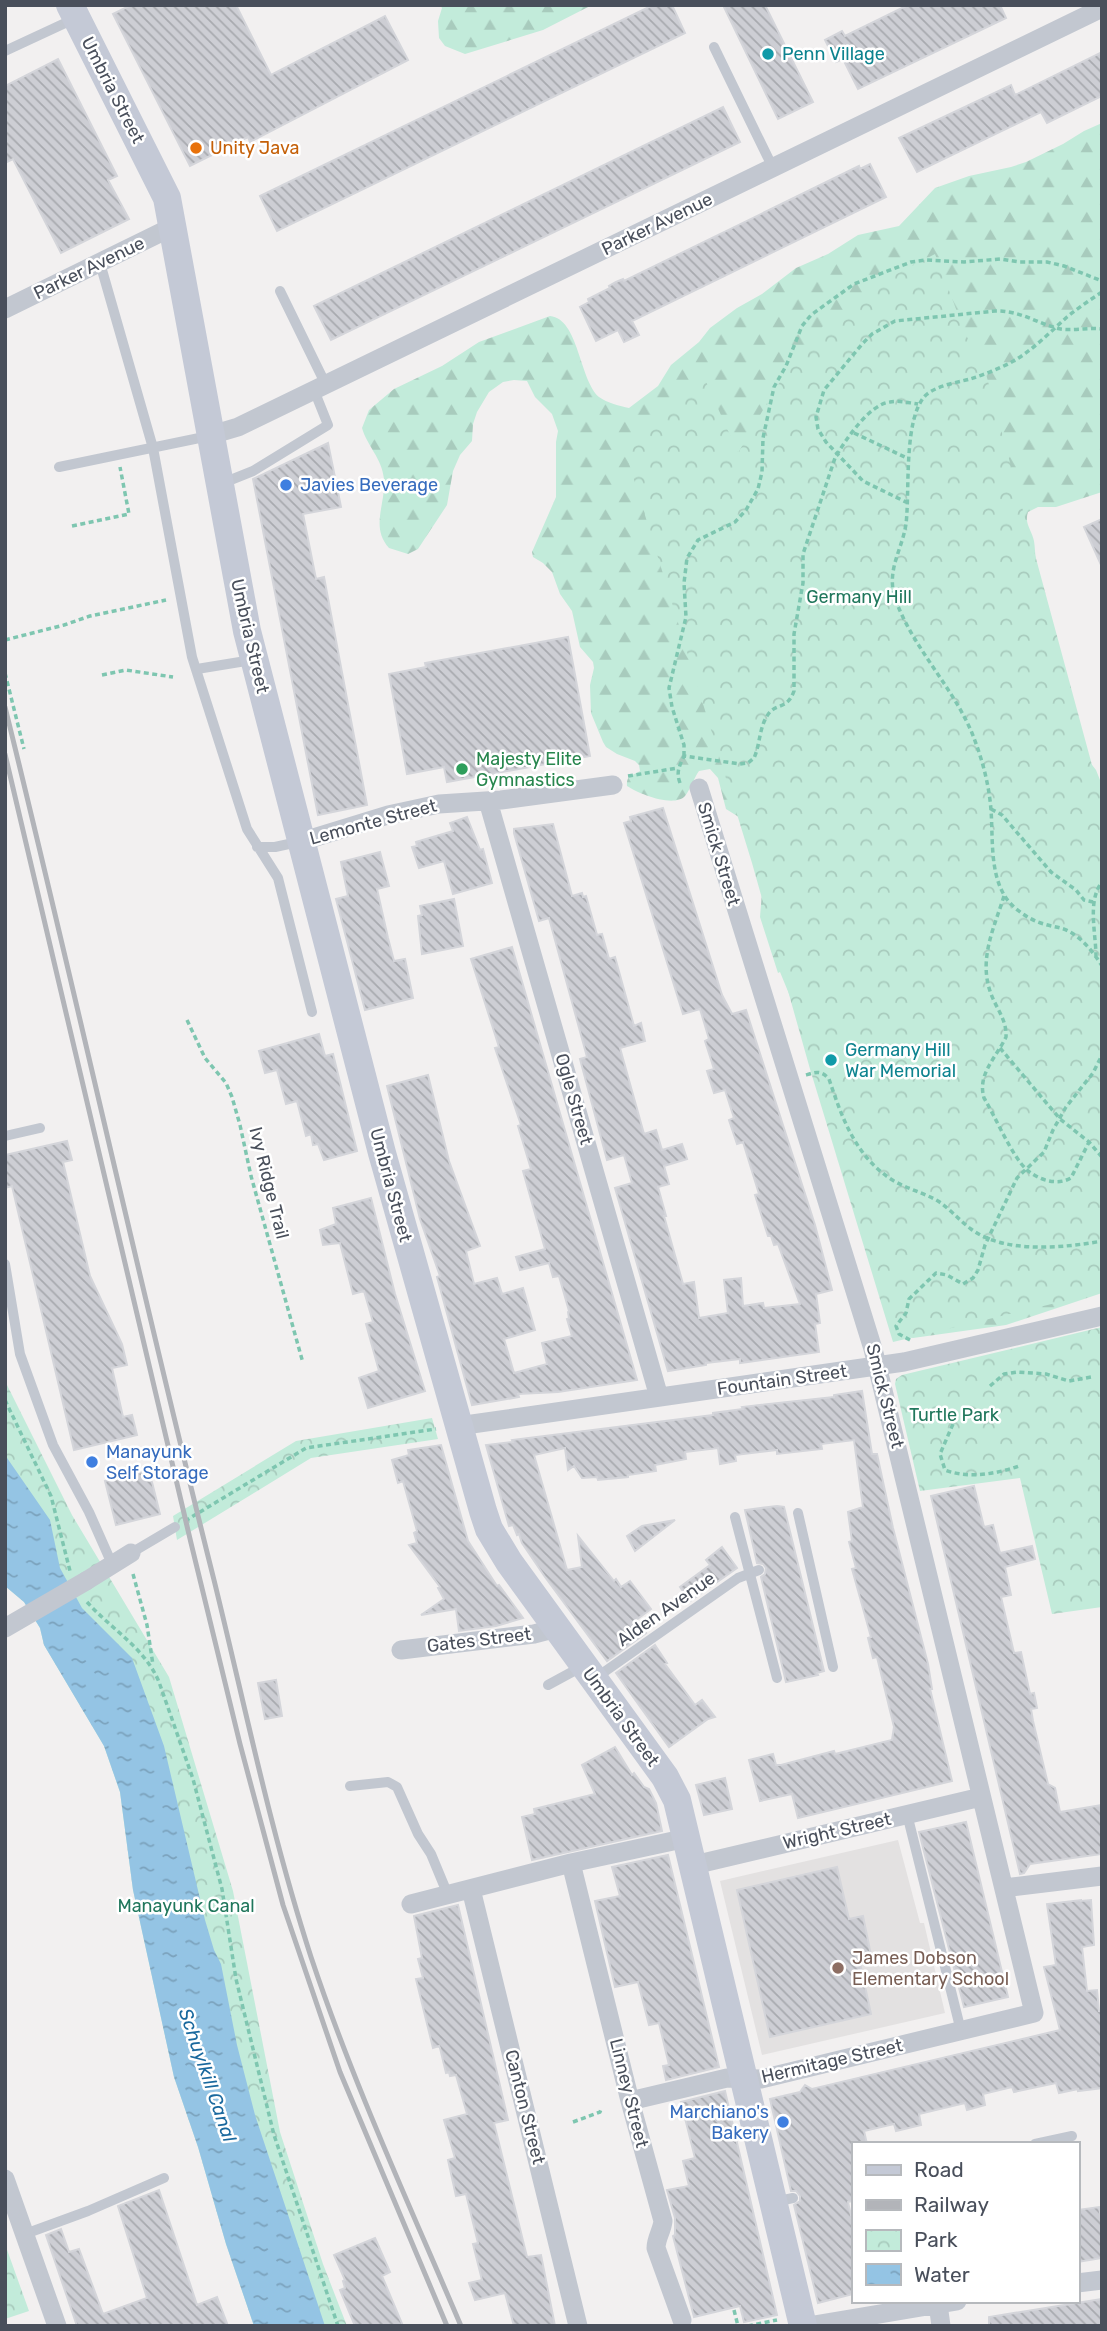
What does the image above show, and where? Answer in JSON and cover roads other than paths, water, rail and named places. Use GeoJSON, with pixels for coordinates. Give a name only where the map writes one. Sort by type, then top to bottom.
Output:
{"type":"FeatureCollection","features":[{"type":"Feature","properties":{"kind":"main road","name":"Umbria Street"},"geometry":{"type":"LineString","coordinates":[[73,11],[167,198],[254,659],[413,1267],[446,1428],[489,1529],[509,1562],[672,1788],[694,1865],[744,2078],[783,2200],[798,2323]]}},
{"type":"Feature","properties":{"kind":"street","name":"Parker Avenue"},"geometry":{"type":"LineString","coordinates":[[211,435],[238,427],[1102,8]]}},
{"type":"Feature","properties":{"kind":"street","name":"Parker Avenue"},"geometry":{"type":"LineString","coordinates":[[5,309],[172,227]]}},
{"type":"Feature","properties":{"kind":"street","name":"Lemonte Street"},"geometry":{"type":"LineString","coordinates":[[300,842],[371,820],[439,804],[488,801],[613,785]]}},
{"type":"Feature","properties":{"kind":"street","name":"Smick Street"},"geometry":{"type":"LineString","coordinates":[[691,791],[790,1079],[878,1366],[1034,2013]]}},
{"type":"Feature","properties":{"kind":"street","name":"Ogle Street"},"geometry":{"type":"LineString","coordinates":[[488,801],[659,1397]]}},
{"type":"Feature","properties":{"kind":"street","name":"Fountain Street"},"geometry":{"type":"LineString","coordinates":[[446,1428],[904,1362],[1102,1315]]}},
{"type":"Feature","properties":{"kind":"street"},"geometry":{"type":"LineString","coordinates":[[5,1628],[131,1553]]}},
{"type":"Feature","properties":{"kind":"street","name":"Gates Street"},"geometry":{"type":"LineString","coordinates":[[401,1650],[534,1634],[557,1628]]}},
{"type":"Feature","properties":{"kind":"street","name":"Wright Street"},"geometry":{"type":"LineString","coordinates":[[694,1865],[981,1797]]}},
{"type":"Feature","properties":{"kind":"street"},"geometry":{"type":"LineString","coordinates":[[411,1904],[571,1863],[687,1838]]}},
{"type":"Feature","properties":{"kind":"street","name":"Linney Street"},"geometry":{"type":"LineString","coordinates":[[571,1863],[663,2221],[663,2231],[656,2240],[656,2248],[682,2320]]}},
{"type":"Feature","properties":{"kind":"street"},"geometry":{"type":"LineString","coordinates":[[1004,1888],[1102,1876]]}},
{"type":"Feature","properties":{"kind":"street","name":"Canton Street"},"geometry":{"type":"LineString","coordinates":[[471,1889],[578,2326]]}},
{"type":"Feature","properties":{"kind":"street","name":"Hermitage Street"},"geometry":{"type":"LineString","coordinates":[[630,2101],[727,2078],[761,2079],[1034,2013]]}},
{"type":"Feature","properties":{"kind":"street"},"geometry":{"type":"LineString","coordinates":[[5,2179],[57,2326]]}},
{"type":"Feature","properties":{"kind":"street"},"geometry":{"type":"LineString","coordinates":[[1079,2284],[1102,2280]]}},
{"type":"Feature","properties":{"kind":"street"},"geometry":{"type":"LineString","coordinates":[[798,2323],[947,2303],[941,2326]]}},
{"type":"Feature","properties":{"kind":"lane"},"geometry":{"type":"LineString","coordinates":[[5,51],[73,11]]}},
{"type":"Feature","properties":{"kind":"lane"},"geometry":{"type":"LineString","coordinates":[[714,47],[774,168]]}},
{"type":"Feature","properties":{"kind":"lane"},"geometry":{"type":"LineString","coordinates":[[100,262],[153,448],[189,645],[242,816],[257,847],[278,878],[312,1012]]}},
{"type":"Feature","properties":{"kind":"lane"},"geometry":{"type":"LineString","coordinates":[[219,484],[253,471],[328,425],[320,387],[280,291]]}},
{"type":"Feature","properties":{"kind":"lane"},"geometry":{"type":"LineString","coordinates":[[59,467],[211,435]]}},
{"type":"Feature","properties":{"kind":"lane"},"geometry":{"type":"LineString","coordinates":[[197,669],[254,659]]}},
{"type":"Feature","properties":{"kind":"lane"},"geometry":{"type":"LineString","coordinates":[[257,847],[300,842]]}},
{"type":"Feature","properties":{"kind":"lane"},"geometry":{"type":"LineString","coordinates":[[5,1136],[40,1128]]}},
{"type":"Feature","properties":{"kind":"lane"},"geometry":{"type":"LineString","coordinates":[[5,1264],[20,1354],[53,1445],[89,1512],[112,1564]]}},
{"type":"Feature","properties":{"kind":"lane"},"geometry":{"type":"LineString","coordinates":[[798,1513],[833,1667]]}},
{"type":"Feature","properties":{"kind":"lane"},"geometry":{"type":"LineString","coordinates":[[735,1517],[754,1571],[777,1678]]}},
{"type":"Feature","properties":{"kind":"lane"},"geometry":{"type":"LineString","coordinates":[[131,1553],[174,1527]]}},
{"type":"Feature","properties":{"kind":"lane"},"geometry":{"type":"LineString","coordinates":[[797,1562],[808,1559]]}},
{"type":"Feature","properties":{"kind":"lane","name":"Alden Avenue"},"geometry":{"type":"LineString","coordinates":[[548,1685],[588,1672],[738,1578],[754,1571]]}},
{"type":"Feature","properties":{"kind":"lane"},"geometry":{"type":"LineString","coordinates":[[350,1786],[388,1782],[397,1787],[418,1834],[431,1854],[448,1895]]}},
{"type":"Feature","properties":{"kind":"lane"},"geometry":{"type":"LineString","coordinates":[[907,1814],[962,2032]]}},
{"type":"Feature","properties":{"kind":"lane"},"geometry":{"type":"LineString","coordinates":[[1044,2142],[1072,2136]]}},
{"type":"Feature","properties":{"kind":"lane"},"geometry":{"type":"LineString","coordinates":[[25,2234],[88,2211],[164,2178]]}},
{"type":"Feature","properties":{"kind":"water","name":"Manayunk Canal"},"geometry":{"type":"Polygon","coordinates":[[[5,1455],[50,1520],[60,1568],[82,1608],[132,1658],[164,1746],[205,1920],[221,1964],[237,2045],[255,2115],[325,2326],[254,2326],[174,2077],[133,1890],[120,1792],[104,1746],[44,1645],[40,1628],[24,1602],[5,1586],[5,1455]]]}},
{"type":"Feature","properties":{"kind":"railway"},"geometry":{"type":"LineString","coordinates":[[5,707],[283,1864],[311,1957],[345,2051],[461,2326]]}},
{"type":"Feature","properties":{"kind":"railway"},"geometry":{"type":"LineString","coordinates":[[5,754],[191,1543],[283,1905],[340,2072],[447,2326]]}},
{"type":"Feature","properties":{"kind":"place","name":"Penn Village"},"geometry":{"type":"Point","coordinates":[768,54]}},
{"type":"Feature","properties":{"kind":"place","name":"Unity Java"},"geometry":{"type":"Point","coordinates":[196,148]}},
{"type":"Feature","properties":{"kind":"place","name":"Javies Beverage"},"geometry":{"type":"Point","coordinates":[286,485]}},
{"type":"Feature","properties":{"kind":"place","name":"Majesty Elite Gymnastics"},"geometry":{"type":"Point","coordinates":[462,769]}},
{"type":"Feature","properties":{"kind":"place","name":"Germany Hill War Memorial"},"geometry":{"type":"Point","coordinates":[831,1060]}},
{"type":"Feature","properties":{"kind":"place","name":"Manayunk Self Storage"},"geometry":{"type":"Point","coordinates":[92,1462]}},
{"type":"Feature","properties":{"kind":"place","name":"James Dobson Elementary School"},"geometry":{"type":"Point","coordinates":[838,1968]}},
{"type":"Feature","properties":{"kind":"place","name":"Marchiano's Bakery"},"geometry":{"type":"Point","coordinates":[783,2122]}},
{"type":"Feature","properties":{"kind":"park label","name":"Germany Hill"},"geometry":{"type":"Point","coordinates":[859,597]}},
{"type":"Feature","properties":{"kind":"park label","name":"Turtle Park"},"geometry":{"type":"Point","coordinates":[954,1415]}},
{"type":"Feature","properties":{"kind":"water label","name":"Schuylkill Canal"},"geometry":{"type":"Point","coordinates":[208,2075]}}]}
